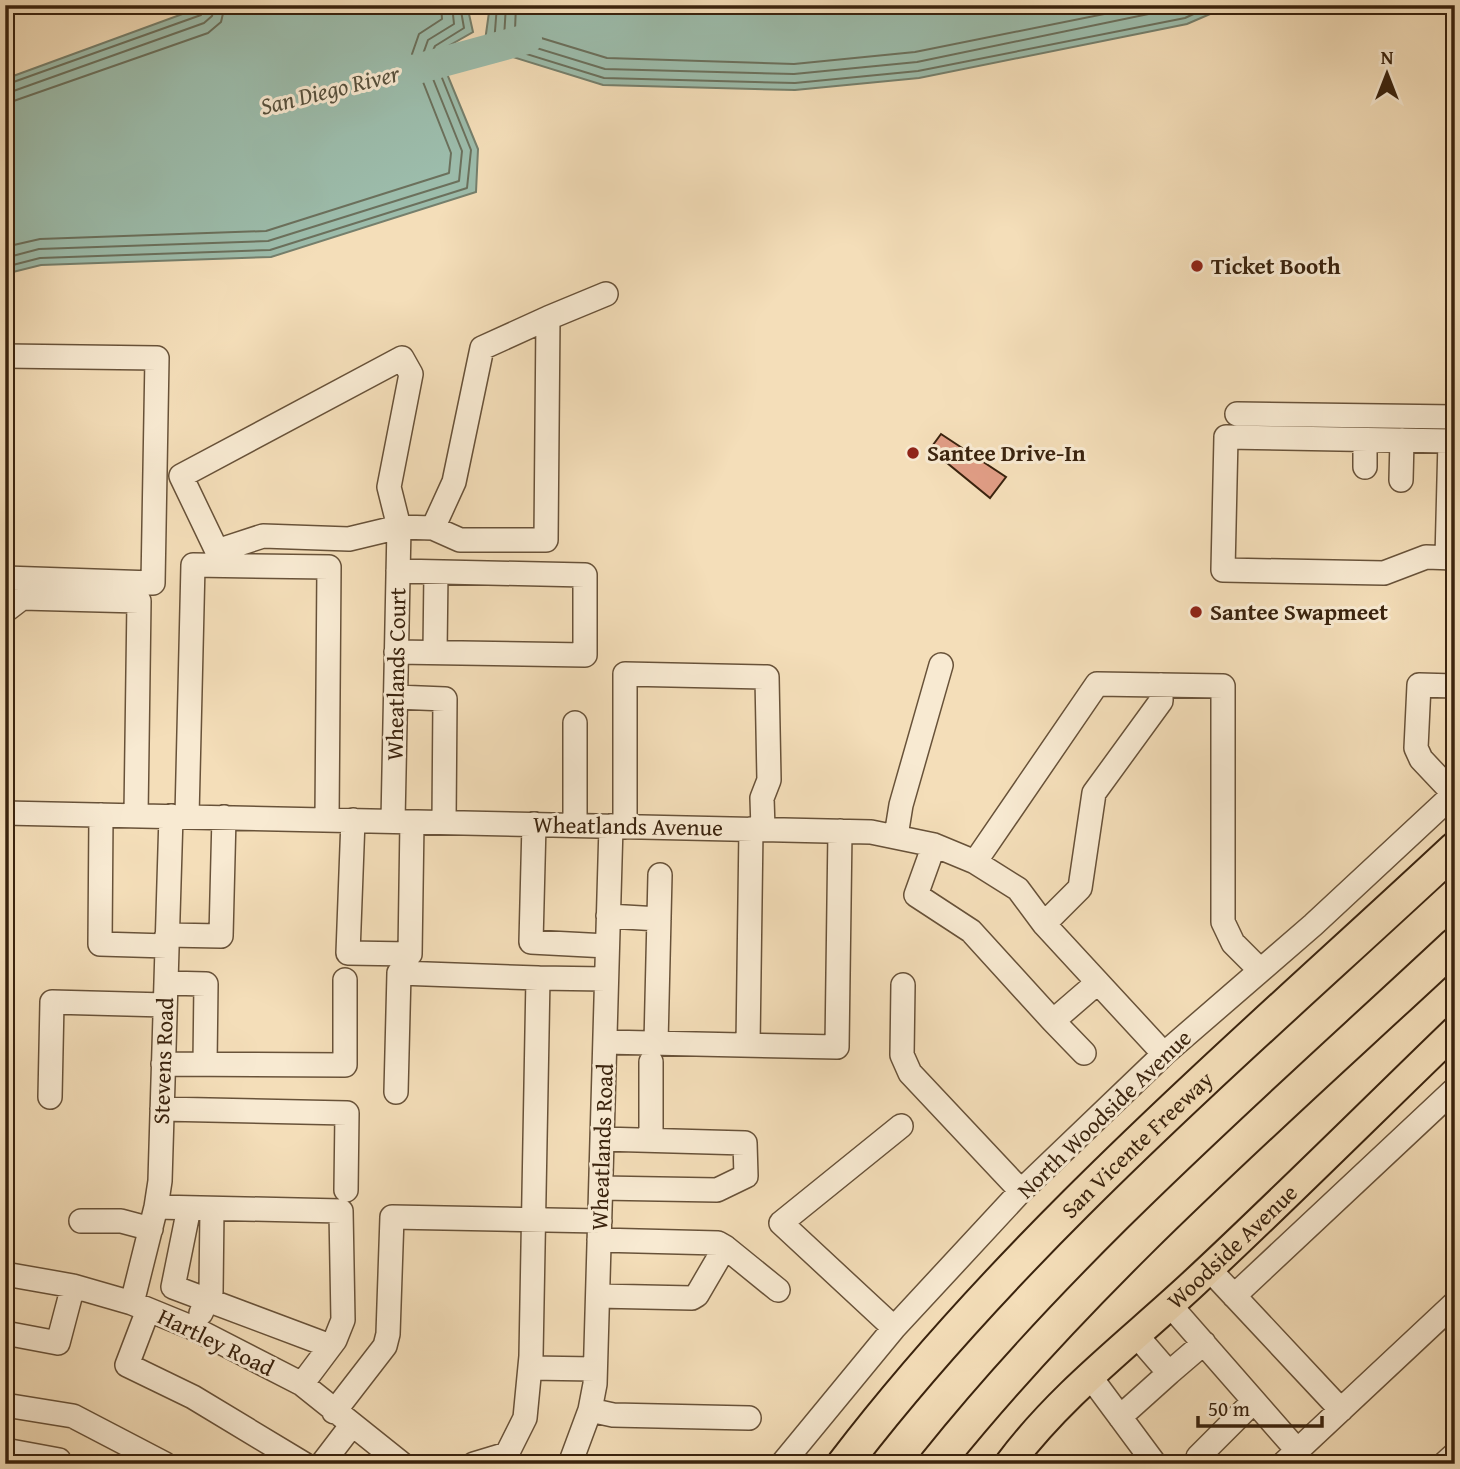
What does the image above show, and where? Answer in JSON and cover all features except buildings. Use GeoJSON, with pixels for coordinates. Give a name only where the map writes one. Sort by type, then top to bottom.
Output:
{"type":"FeatureCollection","features":[{"type":"Feature","properties":{"kind":"highway","name":"San Vicente Freeway"},"geometry":{"type":"LineString","coordinates":[[844,1464],[977,1308],[1081,1198],[1455,849]]}},
{"type":"Feature","properties":{"kind":"highway"},"geometry":{"type":"LineString","coordinates":[[936,1464],[1042,1340],[1089,1292],[1175,1206],[1455,945]]}},
{"type":"Feature","properties":{"kind":"main road","name":"Woodside Avenue"},"geometry":{"type":"LineString","coordinates":[[1009,1464],[1089,1375],[1138,1336],[1455,1031]]}},
{"type":"Feature","properties":{"kind":"street"},"geometry":{"type":"LineString","coordinates":[[432,528],[454,482],[482,348],[606,294]]}},
{"type":"Feature","properties":{"kind":"street"},"geometry":{"type":"LineString","coordinates":[[399,527],[389,487],[411,374],[402,358],[181,476],[217,551],[263,536],[349,539],[399,527],[432,528],[460,540],[546,540],[548,318]]}},
{"type":"Feature","properties":{"kind":"street"},"geometry":{"type":"LineString","coordinates":[[5,356],[157,358],[153,583],[5,578]]}},
{"type":"Feature","properties":{"kind":"street"},"geometry":{"type":"LineString","coordinates":[[1237,414],[1455,417]]}},
{"type":"Feature","properties":{"kind":"street"},"geometry":{"type":"LineString","coordinates":[[1226,438],[1365,440],[1450,441],[1451,558],[1426,557],[1384,573],[1223,569],[1226,438]]}},
{"type":"Feature","properties":{"kind":"street"},"geometry":{"type":"LineString","coordinates":[[1365,440],[1365,467]]}},
{"type":"Feature","properties":{"kind":"street"},"geometry":{"type":"LineString","coordinates":[[1401,480],[1402,440]]}},
{"type":"Feature","properties":{"kind":"street","name":"Wheatlands Court"},"geometry":{"type":"LineString","coordinates":[[353,820],[348,953],[410,954],[396,697],[399,527]]}},
{"type":"Feature","properties":{"kind":"street","name":"Stevens Road"},"geometry":{"type":"LineString","coordinates":[[304,1464],[192,1397],[127,1365],[140,1306],[154,1218],[162,1109],[167,941],[179,816],[192,565],[329,567],[327,819]]}},
{"type":"Feature","properties":{"kind":"street"},"geometry":{"type":"LineString","coordinates":[[396,652],[585,656],[585,575],[398,571]]}},
{"type":"Feature","properties":{"kind":"street"},"geometry":{"type":"LineString","coordinates":[[435,652],[436,572]]}},
{"type":"Feature","properties":{"kind":"street"},"geometry":{"type":"LineString","coordinates":[[5,611],[22,598],[139,601],[136,815]]}},
{"type":"Feature","properties":{"kind":"street"},"geometry":{"type":"LineString","coordinates":[[896,836],[901,805],[941,665]]}},
{"type":"Feature","properties":{"kind":"street","name":"Wheatlands Road"},"geometry":{"type":"LineString","coordinates":[[570,1464],[590,1410],[596,1369],[608,916],[618,826],[625,674],[767,677],[769,780],[762,798],[757,829]]}},
{"type":"Feature","properties":{"kind":"street"},"geometry":{"type":"LineString","coordinates":[[975,862],[1097,684],[1223,686],[1223,922],[1233,943],[1260,971]]}},
{"type":"Feature","properties":{"kind":"street"},"geometry":{"type":"LineString","coordinates":[[1044,924],[1078,894],[1094,793],[1161,701],[1161,685]]}},
{"type":"Feature","properties":{"kind":"street"},"geometry":{"type":"LineString","coordinates":[[1454,794],[1421,759],[1416,748],[1419,685],[1455,685]]}},
{"type":"Feature","properties":{"kind":"street"},"geometry":{"type":"LineString","coordinates":[[396,697],[445,699],[444,822]]}},
{"type":"Feature","properties":{"kind":"street"},"geometry":{"type":"LineString","coordinates":[[575,723],[575,825]]}},
{"type":"Feature","properties":{"kind":"street","name":"North Woodside Avenue"},"geometry":{"type":"LineString","coordinates":[[782,1464],[894,1328],[1021,1191],[1164,1054],[1260,971],[1454,794]]}},
{"type":"Feature","properties":{"kind":"street","name":"Wheatlands Avenue"},"geometry":{"type":"LineString","coordinates":[[5,813],[840,831],[896,836],[934,845],[975,862],[1018,889],[1044,924],[1164,1054]]}},
{"type":"Feature","properties":{"kind":"street"},"geometry":{"type":"LineString","coordinates":[[102,815],[100,944],[221,936],[224,817]]}},
{"type":"Feature","properties":{"kind":"street"},"geometry":{"type":"LineString","coordinates":[[534,824],[531,942],[607,946]]}},
{"type":"Feature","properties":{"kind":"street"},"geometry":{"type":"LineString","coordinates":[[748,1045],[757,829]]}},
{"type":"Feature","properties":{"kind":"street"},"geometry":{"type":"LineString","coordinates":[[605,1042],[653,1053],[748,1045],[837,1047],[840,831]]}},
{"type":"Feature","properties":{"kind":"street"},"geometry":{"type":"LineString","coordinates":[[934,845],[916,895],[971,931],[1084,1053]]}},
{"type":"Feature","properties":{"kind":"street"},"geometry":{"type":"LineString","coordinates":[[651,1140],[660,876]]}},
{"type":"Feature","properties":{"kind":"street"},"geometry":{"type":"LineString","coordinates":[[608,916],[659,919]]}},
{"type":"Feature","properties":{"kind":"street"},"geometry":{"type":"LineString","coordinates":[[396,1092],[399,973],[606,979]]}},
{"type":"Feature","properties":{"kind":"street"},"geometry":{"type":"LineString","coordinates":[[474,1464],[507,1454],[517,1440],[525,1418],[530,1368],[538,978]]}},
{"type":"Feature","properties":{"kind":"street"},"geometry":{"type":"LineString","coordinates":[[163,1064],[345,1065],[345,980]]}},
{"type":"Feature","properties":{"kind":"street"},"geometry":{"type":"LineString","coordinates":[[1053,1021],[1097,983]]}},
{"type":"Feature","properties":{"kind":"street"},"geometry":{"type":"LineString","coordinates":[[50,1097],[52,1002],[165,994],[206,984],[205,1064]]}},
{"type":"Feature","properties":{"kind":"street"},"geometry":{"type":"LineString","coordinates":[[903,985],[902,1055],[910,1073],[1021,1191]]}},
{"type":"Feature","properties":{"kind":"street"},"geometry":{"type":"LineString","coordinates":[[1234,1296],[1455,1089]]}},
{"type":"Feature","properties":{"kind":"street"},"geometry":{"type":"LineString","coordinates":[[162,1109],[347,1113],[346,1190]]}},
{"type":"Feature","properties":{"kind":"street"},"geometry":{"type":"LineString","coordinates":[[894,1328],[781,1223],[901,1126]]}},
{"type":"Feature","properties":{"kind":"street"},"geometry":{"type":"LineString","coordinates":[[601,1188],[717,1190],[746,1176],[745,1143],[602,1139]]}},
{"type":"Feature","properties":{"kind":"street"},"geometry":{"type":"LineString","coordinates":[[189,1208],[173,1287],[330,1346]]}},
{"type":"Feature","properties":{"kind":"street"},"geometry":{"type":"LineString","coordinates":[[81,1221],[154,1218],[189,1208],[341,1211],[343,1320],[330,1346],[302,1384]]}},
{"type":"Feature","properties":{"kind":"street"},"geometry":{"type":"LineString","coordinates":[[194,1328],[211,1292],[212,1209]]}},
{"type":"Feature","properties":{"kind":"street"},"geometry":{"type":"LineString","coordinates":[[322,1464],[342,1419],[385,1346],[388,1334],[392,1217],[533,1220],[718,1244],[778,1290]]}},
{"type":"Feature","properties":{"kind":"street"},"geometry":{"type":"LineString","coordinates":[[598,1296],[692,1298],[725,1247]]}},
{"type":"Feature","properties":{"kind":"street"},"geometry":{"type":"LineString","coordinates":[[1209,1269],[1340,1410]]}},
{"type":"Feature","properties":{"kind":"street","name":"Hartley Road"},"geometry":{"type":"LineString","coordinates":[[5,1274],[73,1286],[140,1306],[194,1328],[302,1384],[342,1419],[402,1464]]}},
{"type":"Feature","properties":{"kind":"street"},"geometry":{"type":"LineString","coordinates":[[5,1333],[58,1343],[73,1286]]}},
{"type":"Feature","properties":{"kind":"street"},"geometry":{"type":"LineString","coordinates":[[1170,1305],[1254,1401],[1290,1457],[1455,1303]]}},
{"type":"Feature","properties":{"kind":"street"},"geometry":{"type":"LineString","coordinates":[[1138,1336],[1170,1373]]}},
{"type":"Feature","properties":{"kind":"street"},"geometry":{"type":"LineString","coordinates":[[1120,1417],[1204,1343]]}},
{"type":"Feature","properties":{"kind":"street"},"geometry":{"type":"LineString","coordinates":[[530,1368],[596,1369]]}},
{"type":"Feature","properties":{"kind":"street"},"geometry":{"type":"LineString","coordinates":[[1089,1375],[1154,1464]]}},
{"type":"Feature","properties":{"kind":"street"},"geometry":{"type":"LineString","coordinates":[[1202,1464],[1198,1457],[1254,1401]]}},
{"type":"Feature","properties":{"kind":"street"},"geometry":{"type":"LineString","coordinates":[[5,1405],[73,1416],[165,1464]]}},
{"type":"Feature","properties":{"kind":"street"},"geometry":{"type":"LineString","coordinates":[[590,1410],[613,1415],[749,1418]]}},
{"type":"Feature","properties":{"kind":"street"},"geometry":{"type":"LineString","coordinates":[[5,1450],[61,1463]]}},
{"type":"Feature","properties":{"kind":"street"},"geometry":{"type":"LineString","coordinates":[[1444,1464],[1455,1454]]}},
{"type":"Feature","properties":{"kind":"water"},"geometry":{"type":"Polygon","coordinates":[[[207,5],[467,5],[473,32],[438,52],[478,149],[476,192],[271,257],[41,265],[5,274],[5,79],[207,5]]]}},
{"type":"Feature","properties":{"kind":"water"},"geometry":{"type":"Polygon","coordinates":[[[490,5],[1231,5],[1187,24],[919,78],[795,90],[603,85],[484,48],[490,5]]]}},
{"type":"Feature","properties":{"kind":"waterway","name":"San Diego River"},"geometry":{"type":"LineString","coordinates":[[402,73],[527,39]]}},
{"type":"Feature","properties":{"kind":"place","name":"Ticket Booth"},"geometry":{"type":"Point","coordinates":[1197,266]}},
{"type":"Feature","properties":{"kind":"place","name":"Santee Drive-In"},"geometry":{"type":"Point","coordinates":[913,453]}},
{"type":"Feature","properties":{"kind":"place","name":"Santee Swapmeet"},"geometry":{"type":"Point","coordinates":[1196,612]}}]}
